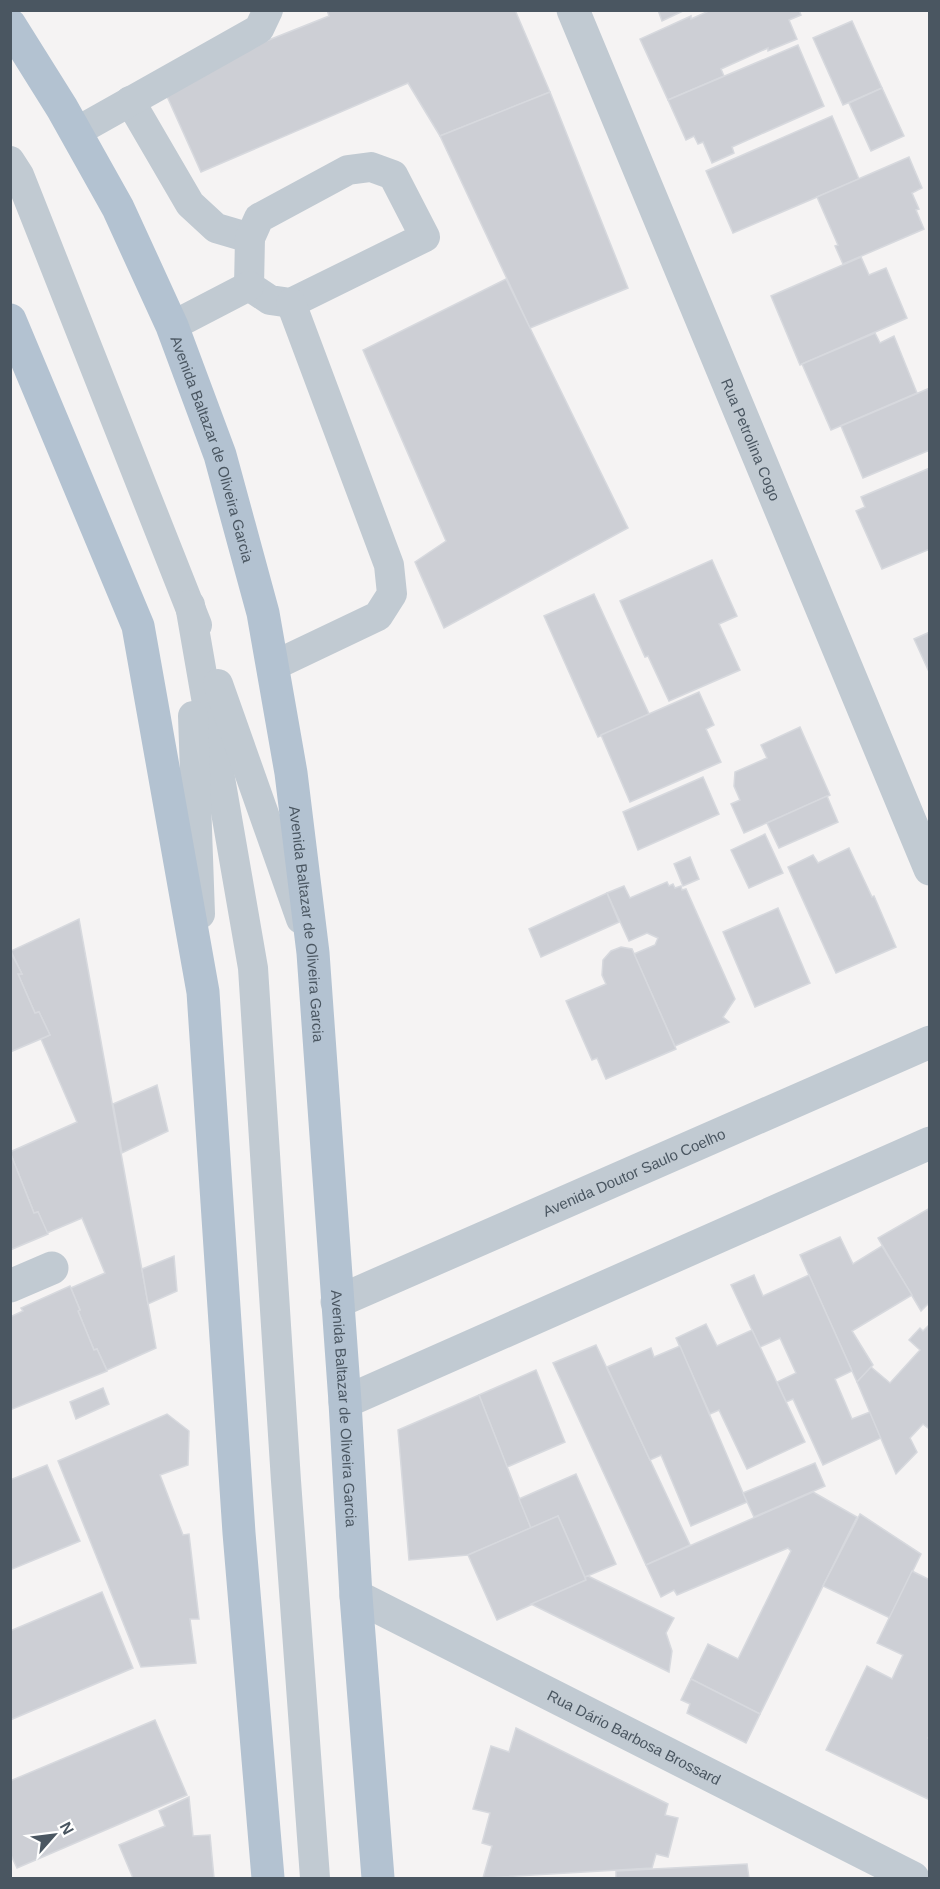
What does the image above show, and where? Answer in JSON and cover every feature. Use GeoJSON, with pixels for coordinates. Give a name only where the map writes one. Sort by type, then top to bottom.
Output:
{"type":"FeatureCollection","features":[{"type":"Feature","properties":{"kind":"main road","name":"Avenida Baltazar de Oliveira Garcia"},"geometry":{"type":"LineString","coordinates":[[10,25],[76,132],[118,208],[172,326],[220,455],[263,613],[291,773],[313,953],[345,1402],[356,1596],[378,1878]]}},
{"type":"Feature","properties":{"kind":"main road"},"geometry":{"type":"LineString","coordinates":[[12,326],[138,626],[203,992],[239,1533],[268,1878]]}},
{"type":"Feature","properties":{"kind":"street","name":"Rua Petrolina Cogo"},"geometry":{"type":"LineString","coordinates":[[573,10],[930,869]]}},
{"type":"Feature","properties":{"kind":"street","name":"Avenida Doutor Saulo Coelho"},"geometry":{"type":"LineString","coordinates":[[337,1302],[930,1042]]}},
{"type":"Feature","properties":{"kind":"street"},"geometry":{"type":"LineString","coordinates":[[345,1402],[930,1143]]}},
{"type":"Feature","properties":{"kind":"street"},"geometry":{"type":"LineString","coordinates":[[10,1286],[52,1268]]}},
{"type":"Feature","properties":{"kind":"street","name":"Rua Dário Barbosa Brossard"},"geometry":{"type":"LineString","coordinates":[[356,1596],[914,1878]]}},
{"type":"Feature","properties":{"kind":"lane"},"geometry":{"type":"LineString","coordinates":[[76,132],[259,29],[268,10]]}},
{"type":"Feature","properties":{"kind":"lane"},"geometry":{"type":"LineString","coordinates":[[130,102],[190,204],[216,228],[250,238]]}},
{"type":"Feature","properties":{"kind":"lane"},"geometry":{"type":"LineString","coordinates":[[10,161],[20,175],[190,605],[313,953]]}},
{"type":"Feature","properties":{"kind":"lane"},"geometry":{"type":"LineString","coordinates":[[371,167],[393,175],[425,237],[291,303],[270,300],[249,286],[250,238],[259,218],[348,170],[371,167]]}},
{"type":"Feature","properties":{"kind":"lane"},"geometry":{"type":"LineString","coordinates":[[172,326],[249,286]]}},
{"type":"Feature","properties":{"kind":"lane"},"geometry":{"type":"LineString","coordinates":[[273,666],[378,616],[392,594],[389,565],[291,303]]}},
{"type":"Feature","properties":{"kind":"lane"},"geometry":{"type":"LineString","coordinates":[[190,605],[203,992]]}},
{"type":"Feature","properties":{"kind":"lane"},"geometry":{"type":"LineString","coordinates":[[190,605],[253,968],[286,1481],[315,1878]]}},
{"type":"Feature","properties":{"kind":"building"},"geometry":{"type":"Polygon","coordinates":[[[327,10],[515,10],[550,92],[440,136],[408,83],[201,172],[161,83],[329,16],[327,10]]]}},
{"type":"Feature","properties":{"kind":"building"},"geometry":{"type":"Polygon","coordinates":[[[658,10],[685,10],[662,21],[658,10]]]}},
{"type":"Feature","properties":{"kind":"building"},"geometry":{"type":"Polygon","coordinates":[[[711,10],[799,10],[801,15],[789,20],[797,39],[768,51],[768,48],[721,69],[724,76],[668,100],[640,39],[691,16],[691,19],[711,10]]]}},
{"type":"Feature","properties":{"kind":"building"},"geometry":{"type":"Polygon","coordinates":[[[852,21],[882,88],[843,105],[813,38],[852,21]]]}},
{"type":"Feature","properties":{"kind":"building"},"geometry":{"type":"Polygon","coordinates":[[[798,45],[824,106],[732,147],[734,153],[712,163],[703,142],[698,144],[694,136],[686,140],[668,100],[798,45]]]}},
{"type":"Feature","properties":{"kind":"building"},"geometry":{"type":"Polygon","coordinates":[[[882,88],[904,136],[871,151],[849,103],[882,88]]]}},
{"type":"Feature","properties":{"kind":"building"},"geometry":{"type":"Polygon","coordinates":[[[550,92],[628,288],[530,328],[440,136],[550,92]]]}},
{"type":"Feature","properties":{"kind":"building"},"geometry":{"type":"Polygon","coordinates":[[[832,116],[859,179],[733,233],[706,171],[832,116]]]}},
{"type":"Feature","properties":{"kind":"building"},"geometry":{"type":"Polygon","coordinates":[[[909,157],[922,188],[912,193],[924,229],[843,264],[835,246],[838,245],[817,197],[909,157]]]}},
{"type":"Feature","properties":{"kind":"building"},"geometry":{"type":"Polygon","coordinates":[[[861,257],[869,275],[886,268],[907,318],[800,365],[771,296],[861,257]]]}},
{"type":"Feature","properties":{"kind":"building"},"geometry":{"type":"Polygon","coordinates":[[[506,279],[628,528],[444,628],[415,562],[446,541],[363,350],[506,279]]]}},
{"type":"Feature","properties":{"kind":"building"},"geometry":{"type":"Polygon","coordinates":[[[875,333],[880,343],[894,336],[917,393],[831,430],[802,364],[875,333]]]}},
{"type":"Feature","properties":{"kind":"building"},"geometry":{"type":"Polygon","coordinates":[[[930,388],[930,450],[863,478],[841,426],[930,388]]]}},
{"type":"Feature","properties":{"kind":"building"},"geometry":{"type":"Polygon","coordinates":[[[930,468],[930,549],[882,569],[856,511],[865,507],[861,497],[930,468]]]}},
{"type":"Feature","properties":{"kind":"building"},"geometry":{"type":"Polygon","coordinates":[[[712,560],[737,616],[719,624],[740,670],[669,701],[648,656],[645,657],[620,601],[712,560]]]}},
{"type":"Feature","properties":{"kind":"building"},"geometry":{"type":"Polygon","coordinates":[[[594,594],[649,714],[598,737],[544,616],[594,594]]]}},
{"type":"Feature","properties":{"kind":"building"},"geometry":{"type":"Polygon","coordinates":[[[930,632],[930,674],[914,639],[930,632]]]}},
{"type":"Feature","properties":{"kind":"building"},"geometry":{"type":"Polygon","coordinates":[[[699,692],[714,725],[706,729],[721,762],[630,802],[601,735],[699,692]]]}},
{"type":"Feature","properties":{"kind":"building"},"geometry":{"type":"Polygon","coordinates":[[[800,727],[830,795],[744,833],[731,804],[740,800],[734,786],[735,772],[767,758],[761,745],[800,727]]]}},
{"type":"Feature","properties":{"kind":"building"},"geometry":{"type":"Polygon","coordinates":[[[703,777],[719,814],[638,850],[623,812],[703,777]]]}},
{"type":"Feature","properties":{"kind":"building"},"geometry":{"type":"Polygon","coordinates":[[[827,796],[838,822],[779,848],[767,823],[827,796]]]}},
{"type":"Feature","properties":{"kind":"building"},"geometry":{"type":"Polygon","coordinates":[[[765,834],[783,873],[749,888],[731,850],[765,834]]]}},
{"type":"Feature","properties":{"kind":"building"},"geometry":{"type":"Polygon","coordinates":[[[849,848],[872,897],[874,896],[896,947],[836,973],[788,867],[813,855],[818,863],[849,848]]]}},
{"type":"Feature","properties":{"kind":"building"},"geometry":{"type":"Polygon","coordinates":[[[690,857],[699,879],[683,886],[674,864],[690,857]]]}},
{"type":"Feature","properties":{"kind":"building"},"geometry":{"type":"Polygon","coordinates":[[[667,882],[669,886],[673,884],[675,888],[681,886],[682,890],[686,889],[735,999],[723,1017],[729,1022],[675,1046],[634,954],[655,945],[658,938],[647,933],[629,941],[607,893],[624,886],[630,898],[667,882]]]}},
{"type":"Feature","properties":{"kind":"building"},"geometry":{"type":"Polygon","coordinates":[[[607,893],[619,922],[541,957],[529,929],[607,893]]]}},
{"type":"Feature","properties":{"kind":"building"},"geometry":{"type":"Polygon","coordinates":[[[778,908],[810,983],[755,1007],[723,932],[778,908]]]}},
{"type":"Feature","properties":{"kind":"building"},"geometry":{"type":"Polygon","coordinates":[[[79,919],[156,1348],[107,1370],[97,1349],[94,1350],[71,1288],[105,1273],[82,1218],[47,1233],[38,1212],[34,1213],[10,1152],[77,1122],[41,1039],[50,1035],[39,1012],[35,1013],[18,974],[22,974],[11,951],[79,919]]]}},
{"type":"Feature","properties":{"kind":"building"},"geometry":{"type":"Polygon","coordinates":[[[621,947],[632,949],[676,1049],[606,1079],[597,1058],[592,1060],[566,1001],[606,984],[602,975],[603,960],[611,951],[621,947]]]}},
{"type":"Feature","properties":{"kind":"building"},"geometry":{"type":"Polygon","coordinates":[[[10,951],[22,974],[18,974],[35,1013],[39,1012],[50,1035],[10,1052],[10,951]]]}},
{"type":"Feature","properties":{"kind":"building"},"geometry":{"type":"Polygon","coordinates":[[[157,1085],[168,1131],[122,1153],[113,1104],[157,1085]]]}},
{"type":"Feature","properties":{"kind":"building"},"geometry":{"type":"Polygon","coordinates":[[[10,1152],[34,1213],[38,1212],[48,1234],[10,1250],[10,1152]]]}},
{"type":"Feature","properties":{"kind":"building"},"geometry":{"type":"Polygon","coordinates":[[[930,1208],[930,1302],[921,1311],[878,1238],[930,1208]]]}},
{"type":"Feature","properties":{"kind":"building"},"geometry":{"type":"Polygon","coordinates":[[[840,1237],[853,1264],[882,1246],[912,1295],[852,1331],[873,1365],[857,1382],[800,1255],[840,1237]]]}},
{"type":"Feature","properties":{"kind":"building"},"geometry":{"type":"Polygon","coordinates":[[[174,1256],[177,1291],[148,1304],[142,1269],[174,1256]]]}},
{"type":"Feature","properties":{"kind":"building"},"geometry":{"type":"Polygon","coordinates":[[[754,1275],[763,1296],[809,1275],[852,1371],[835,1379],[852,1419],[870,1412],[881,1438],[823,1465],[793,1399],[786,1402],[777,1382],[796,1373],[780,1338],[760,1347],[731,1285],[754,1275]]]}},
{"type":"Feature","properties":{"kind":"building"},"geometry":{"type":"Polygon","coordinates":[[[70,1286],[94,1350],[97,1349],[107,1371],[10,1410],[10,1317],[23,1311],[21,1308],[70,1286]]]}},
{"type":"Feature","properties":{"kind":"building"},"geometry":{"type":"Polygon","coordinates":[[[706,1324],[717,1346],[752,1330],[805,1442],[747,1469],[719,1410],[710,1414],[676,1338],[706,1324]]]}},
{"type":"Feature","properties":{"kind":"building"},"geometry":{"type":"Polygon","coordinates":[[[930,1324],[930,1426],[928,1428],[923,1424],[910,1438],[917,1452],[896,1474],[857,1382],[871,1367],[890,1383],[920,1350],[909,1340],[920,1328],[923,1331],[930,1324]]]}},
{"type":"Feature","properties":{"kind":"building"},"geometry":{"type":"Polygon","coordinates":[[[596,1345],[690,1545],[646,1565],[553,1363],[596,1345]]]}},
{"type":"Feature","properties":{"kind":"building"},"geometry":{"type":"Polygon","coordinates":[[[680,1346],[747,1502],[691,1526],[661,1455],[650,1460],[607,1367],[651,1348],[654,1357],[680,1346]]]}},
{"type":"Feature","properties":{"kind":"building"},"geometry":{"type":"Polygon","coordinates":[[[536,1370],[565,1442],[507,1467],[479,1395],[536,1370]]]}},
{"type":"Feature","properties":{"kind":"building"},"geometry":{"type":"Polygon","coordinates":[[[103,1388],[109,1404],[76,1419],[70,1402],[103,1388]]]}},
{"type":"Feature","properties":{"kind":"building"},"geometry":{"type":"Polygon","coordinates":[[[479,1395],[531,1528],[468,1555],[409,1560],[398,1430],[479,1395]]]}},
{"type":"Feature","properties":{"kind":"building"},"geometry":{"type":"Polygon","coordinates":[[[167,1414],[189,1431],[188,1465],[160,1475],[183,1535],[189,1534],[199,1619],[190,1619],[196,1663],[141,1667],[58,1461],[167,1414]]]}},
{"type":"Feature","properties":{"kind":"building"},"geometry":{"type":"Polygon","coordinates":[[[815,1463],[825,1486],[754,1517],[743,1493],[815,1463]]]}},
{"type":"Feature","properties":{"kind":"building"},"geometry":{"type":"Polygon","coordinates":[[[47,1465],[80,1541],[10,1570],[10,1480],[47,1465]]]}},
{"type":"Feature","properties":{"kind":"building"},"geometry":{"type":"Polygon","coordinates":[[[576,1474],[616,1564],[585,1577],[558,1516],[531,1528],[519,1499],[576,1474]]]}},
{"type":"Feature","properties":{"kind":"building"},"geometry":{"type":"Polygon","coordinates":[[[813,1492],[857,1517],[760,1714],[691,1679],[708,1644],[738,1659],[791,1551],[788,1548],[677,1595],[674,1590],[661,1597],[646,1565],[813,1492]]]}},
{"type":"Feature","properties":{"kind":"building"},"geometry":{"type":"Polygon","coordinates":[[[860,1514],[921,1554],[890,1618],[823,1586],[860,1514]]]}},
{"type":"Feature","properties":{"kind":"building"},"geometry":{"type":"Polygon","coordinates":[[[558,1516],[586,1580],[497,1620],[468,1555],[558,1516]]]}},
{"type":"Feature","properties":{"kind":"building"},"geometry":{"type":"Polygon","coordinates":[[[912,1571],[930,1580],[930,1734],[928,1738],[930,1739],[930,1800],[826,1750],[867,1666],[892,1679],[903,1655],[877,1643],[912,1571]]]}},
{"type":"Feature","properties":{"kind":"building"},"geometry":{"type":"Polygon","coordinates":[[[588,1576],[674,1618],[666,1633],[672,1651],[669,1672],[531,1604],[586,1580],[585,1577],[588,1576]]]}},
{"type":"Feature","properties":{"kind":"building"},"geometry":{"type":"Polygon","coordinates":[[[102,1592],[133,1668],[10,1720],[10,1631],[102,1592]]]}},
{"type":"Feature","properties":{"kind":"building"},"geometry":{"type":"Polygon","coordinates":[[[691,1679],[760,1714],[746,1743],[687,1713],[690,1704],[681,1700],[691,1679]]]}},
{"type":"Feature","properties":{"kind":"building"},"geometry":{"type":"Polygon","coordinates":[[[155,1720],[187,1795],[17,1868],[10,1853],[10,1781],[155,1720]]]}},
{"type":"Feature","properties":{"kind":"building"},"geometry":{"type":"Polygon","coordinates":[[[516,1728],[668,1804],[665,1815],[678,1818],[668,1857],[656,1854],[652,1868],[483,1878],[492,1846],[482,1843],[490,1813],[473,1809],[491,1746],[509,1752],[516,1728]]]}},
{"type":"Feature","properties":{"kind":"building"},"geometry":{"type":"Polygon","coordinates":[[[189,1797],[193,1836],[210,1835],[214,1878],[133,1878],[119,1845],[165,1826],[159,1811],[189,1797]]]}},
{"type":"Feature","properties":{"kind":"building"},"geometry":{"type":"Polygon","coordinates":[[[747,1864],[749,1878],[616,1878],[616,1871],[747,1864]]]}}]}
